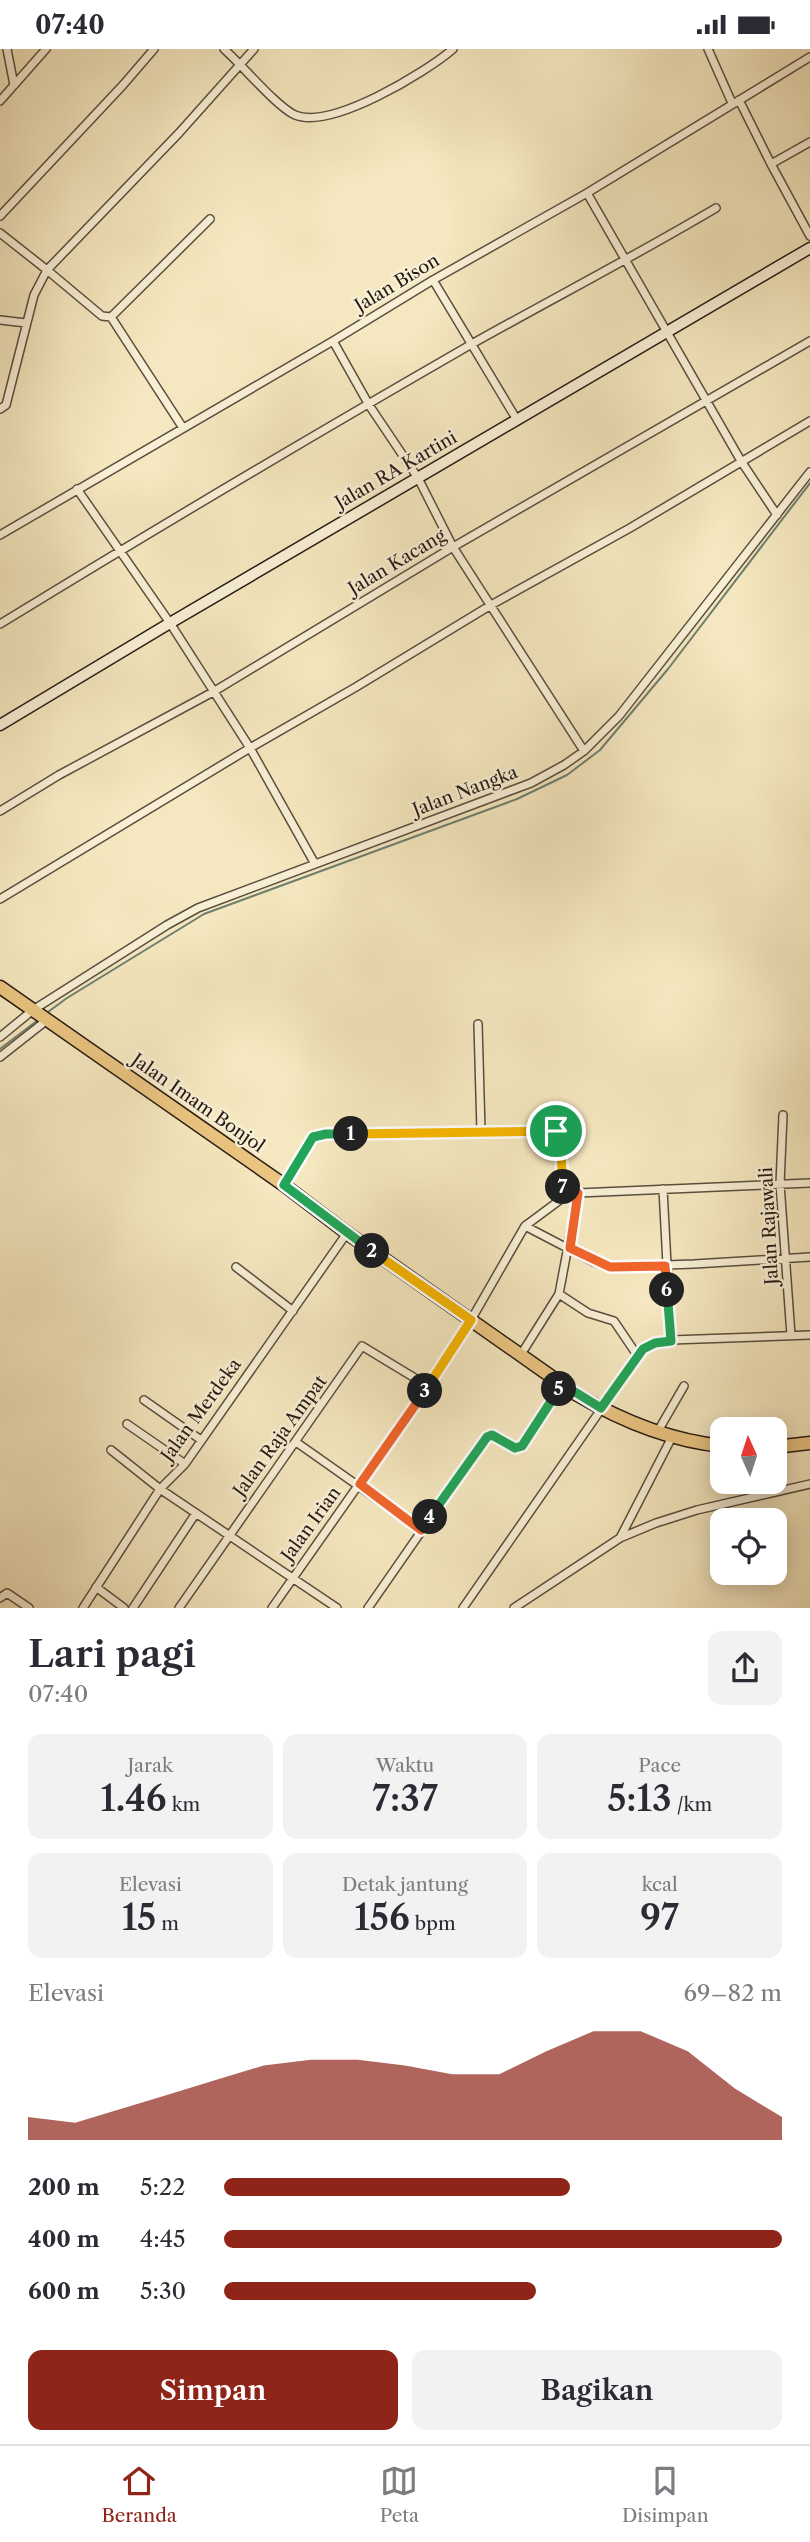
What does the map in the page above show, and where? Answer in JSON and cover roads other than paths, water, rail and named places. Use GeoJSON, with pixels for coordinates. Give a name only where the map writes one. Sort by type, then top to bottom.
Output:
{"type":"FeatureCollection","features":[{"type":"Feature","properties":{"kind":"main road","name":"Jalan RA Kartini"},"geometry":{"type":"LineString","coordinates":[[0,725],[810,248]]}},
{"type":"Feature","properties":{"kind":"main road","name":"Jalan Imam Bonjol"},"geometry":{"type":"LineString","coordinates":[[0,987],[284,1185],[347,1233],[562,1384],[601,1408],[672,1437],[710,1444]]}},
{"type":"Feature","properties":{"kind":"main road"},"geometry":{"type":"LineString","coordinates":[[788,1446],[810,1444]]}},
{"type":"Feature","properties":{"kind":"street"},"geometry":{"type":"LineString","coordinates":[[7,49],[14,85]]}},
{"type":"Feature","properties":{"kind":"street"},"geometry":{"type":"LineString","coordinates":[[0,101],[47,49]]}},
{"type":"Feature","properties":{"kind":"street"},"geometry":{"type":"LineString","coordinates":[[0,216],[123,85],[153,49]]}},
{"type":"Feature","properties":{"kind":"street"},"geometry":{"type":"LineString","coordinates":[[225,49],[282,107],[295,115],[312,119],[326,117],[393,90],[453,49]]}},
{"type":"Feature","properties":{"kind":"street"},"geometry":{"type":"LineString","coordinates":[[0,409],[6,405],[34,295],[47,270],[179,133],[254,49]]}},
{"type":"Feature","properties":{"kind":"street"},"geometry":{"type":"LineString","coordinates":[[708,49],[810,236]]}},
{"type":"Feature","properties":{"kind":"street","name":"Jalan Bison"},"geometry":{"type":"LineString","coordinates":[[0,535],[433,280],[587,193],[810,58]]}},
{"type":"Feature","properties":{"kind":"street"},"geometry":{"type":"LineString","coordinates":[[771,164],[810,142]]}},
{"type":"Feature","properties":{"kind":"street"},"geometry":{"type":"LineString","coordinates":[[587,193],[705,401],[776,515]]}},
{"type":"Feature","properties":{"kind":"street"},"geometry":{"type":"LineString","coordinates":[[0,624],[471,345],[625,262],[716,208]]}},
{"type":"Feature","properties":{"kind":"street"},"geometry":{"type":"LineString","coordinates":[[111,317],[210,219]]}},
{"type":"Feature","properties":{"kind":"street"},"geometry":{"type":"LineString","coordinates":[[0,233],[102,316],[111,317]]}},
{"type":"Feature","properties":{"kind":"street"},"geometry":{"type":"LineString","coordinates":[[433,280],[517,419]]}},
{"type":"Feature","properties":{"kind":"street"},"geometry":{"type":"LineString","coordinates":[[111,317],[183,428]]}},
{"type":"Feature","properties":{"kind":"street"},"geometry":{"type":"LineString","coordinates":[[0,320],[26,323]]}},
{"type":"Feature","properties":{"kind":"street"},"geometry":{"type":"LineString","coordinates":[[332,341],[369,405],[418,478],[453,547],[584,751]]}},
{"type":"Feature","properties":{"kind":"street","name":"Jalan Kacang"},"geometry":{"type":"LineString","coordinates":[[0,811],[70,769],[213,692],[453,547],[810,341]]}},
{"type":"Feature","properties":{"kind":"street"},"geometry":{"type":"LineString","coordinates":[[0,899],[491,605],[630,528],[810,421]]}},
{"type":"Feature","properties":{"kind":"street","name":"Jalan Nangka"},"geometry":{"type":"LineString","coordinates":[[0,1037],[34,1010],[198,908],[531,783],[584,751],[619,716],[810,472]]}},
{"type":"Feature","properties":{"kind":"street"},"geometry":{"type":"LineString","coordinates":[[77,489],[170,623],[250,748],[315,864]]}},
{"type":"Feature","properties":{"kind":"street"},"geometry":{"type":"LineString","coordinates":[[0,1057],[46,1020]]}},
{"type":"Feature","properties":{"kind":"street"},"geometry":{"type":"LineString","coordinates":[[478,1024],[481,1131]]}},
{"type":"Feature","properties":{"kind":"street","name":"Jalan Rajawali"},"geometry":{"type":"LineString","coordinates":[[783,1115],[780,1184],[791,1335]]}},
{"type":"Feature","properties":{"kind":"street"},"geometry":{"type":"LineString","coordinates":[[284,1185],[308,1142],[319,1135],[558,1132],[564,1197]]}},
{"type":"Feature","properties":{"kind":"street"},"geometry":{"type":"LineString","coordinates":[[810,1183],[578,1193],[564,1197],[525,1226],[610,1267],[810,1257]]}},
{"type":"Feature","properties":{"kind":"street"},"geometry":{"type":"LineString","coordinates":[[663,1189],[671,1341]]}},
{"type":"Feature","properties":{"kind":"street"},"geometry":{"type":"LineString","coordinates":[[520,1356],[559,1294],[570,1248],[578,1193]]}},
{"type":"Feature","properties":{"kind":"street","name":"Jalan Irian"},"geometry":{"type":"LineString","coordinates":[[272,1608],[428,1386],[471,1320],[525,1226]]}},
{"type":"Feature","properties":{"kind":"street","name":"Jalan Merdeka"},"geometry":{"type":"LineString","coordinates":[[83,1608],[160,1489],[185,1464],[347,1233]]}},
{"type":"Feature","properties":{"kind":"street"},"geometry":{"type":"LineString","coordinates":[[236,1267],[293,1311]]}},
{"type":"Feature","properties":{"kind":"street"},"geometry":{"type":"LineString","coordinates":[[559,1294],[587,1313],[614,1321],[637,1355]]}},
{"type":"Feature","properties":{"kind":"street"},"geometry":{"type":"LineString","coordinates":[[463,1608],[637,1355],[649,1345],[671,1341],[810,1335]]}},
{"type":"Feature","properties":{"kind":"street","name":"Jalan Raja Ampat"},"geometry":{"type":"LineString","coordinates":[[179,1608],[362,1346],[428,1386]]}},
{"type":"Feature","properties":{"kind":"street"},"geometry":{"type":"LineString","coordinates":[[368,1608],[487,1437],[492,1435],[515,1448],[522,1446],[562,1384]]}},
{"type":"Feature","properties":{"kind":"street"},"geometry":{"type":"LineString","coordinates":[[658,1431],[684,1386]]}},
{"type":"Feature","properties":{"kind":"street"},"geometry":{"type":"LineString","coordinates":[[144,1400],[201,1440]]}},
{"type":"Feature","properties":{"kind":"street"},"geometry":{"type":"LineString","coordinates":[[127,1423],[185,1464]]}},
{"type":"Feature","properties":{"kind":"street"},"geometry":{"type":"LineString","coordinates":[[620,1538],[672,1437]]}},
{"type":"Feature","properties":{"kind":"street"},"geometry":{"type":"LineString","coordinates":[[296,1441],[421,1530]]}},
{"type":"Feature","properties":{"kind":"street"},"geometry":{"type":"LineString","coordinates":[[111,1450],[160,1489],[337,1608]]}},
{"type":"Feature","properties":{"kind":"street"},"geometry":{"type":"LineString","coordinates":[[514,1608],[620,1538],[685,1513],[810,1484]]}},
{"type":"Feature","properties":{"kind":"street"},"geometry":{"type":"LineString","coordinates":[[133,1608],[196,1513]]}},
{"type":"Feature","properties":{"kind":"street"},"geometry":{"type":"LineString","coordinates":[[96,1587],[124,1608]]}},
{"type":"Feature","properties":{"kind":"street"},"geometry":{"type":"LineString","coordinates":[[0,1598],[7,1593],[30,1608]]}},
{"type":"Feature","properties":{"kind":"waterway"},"geometry":{"type":"LineString","coordinates":[[48,1012],[204,914],[517,799],[567,775],[600,750],[668,669],[810,483]]}},
{"type":"Feature","properties":{"kind":"waterway"},"geometry":{"type":"LineString","coordinates":[[0,1049],[38,1020]]}}]}
